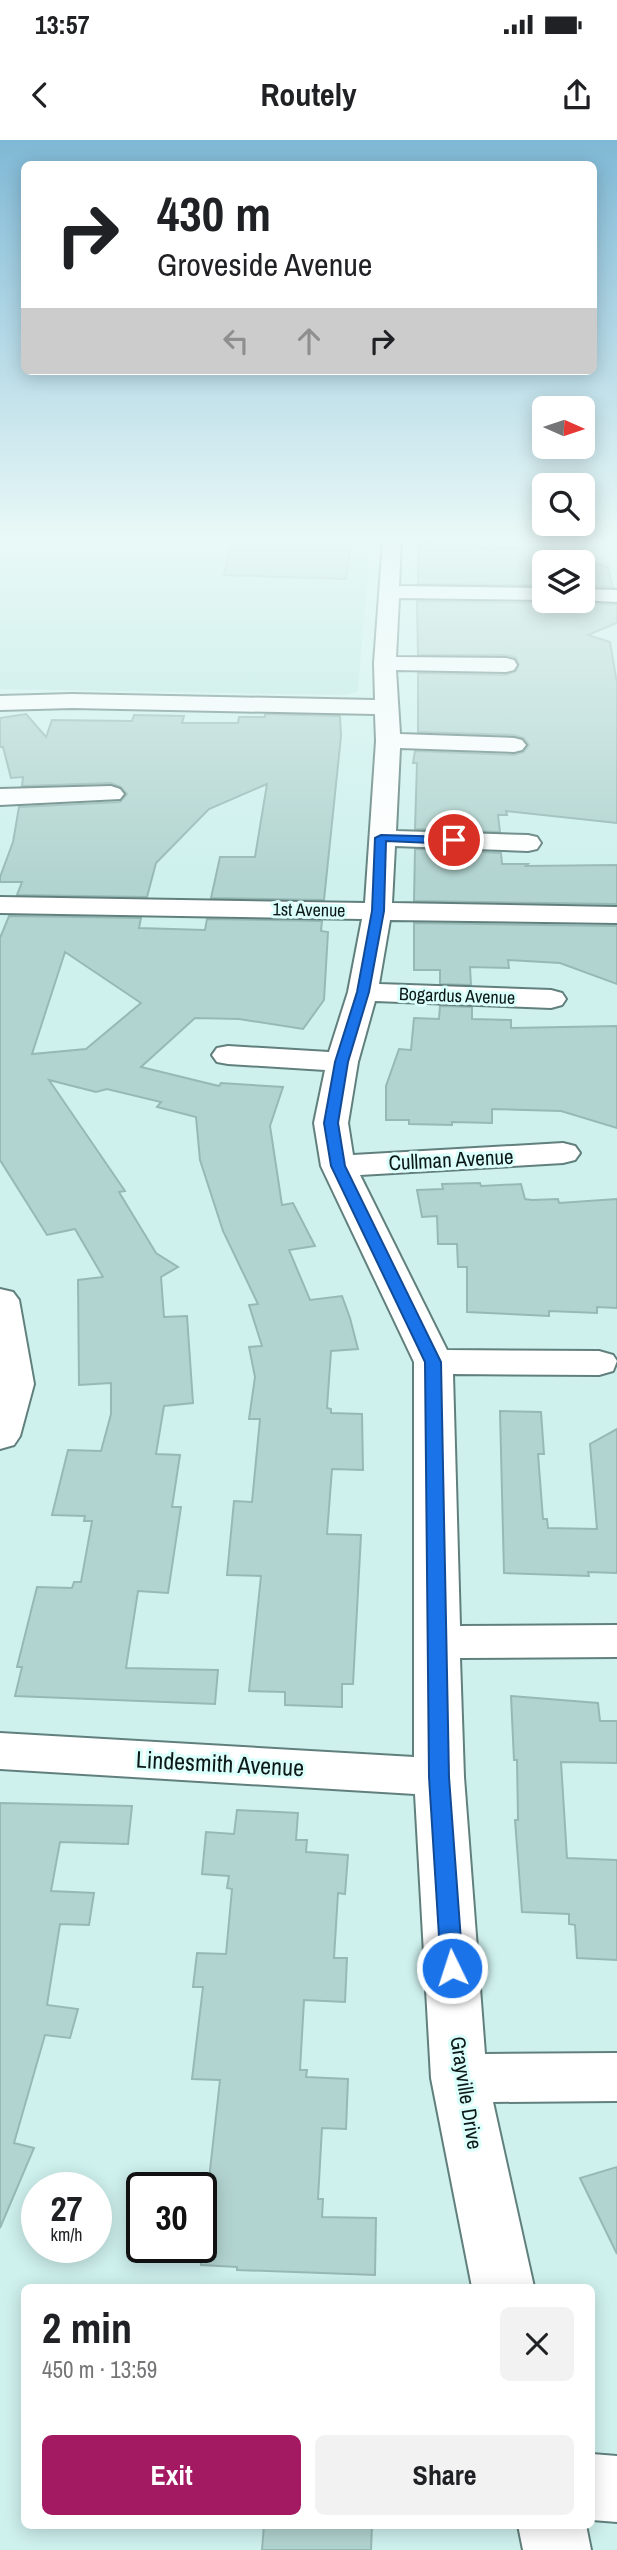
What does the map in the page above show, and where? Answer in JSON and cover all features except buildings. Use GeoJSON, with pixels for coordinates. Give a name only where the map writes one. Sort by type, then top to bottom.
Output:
{"type":"FeatureCollection","features":[{"type":"Feature","properties":{"kind":"street","name":"Grayville Drive"},"geometry":{"type":"LineString","coordinates":[[385,652],[386,724],[378,911],[363,992],[342,1062],[331,1123],[338,1166],[433,1362],[439,1777],[459,2078],[502,2284]]}},
{"type":"Feature","properties":{"kind":"street"},"geometry":{"type":"LineString","coordinates":[[385,663],[506,665]]}},
{"type":"Feature","properties":{"kind":"street"},"geometry":{"type":"LineString","coordinates":[[0,703],[72,701],[386,724],[514,745]]}},
{"type":"Feature","properties":{"kind":"street"},"geometry":{"type":"LineString","coordinates":[[0,797],[111,794]]}},
{"type":"Feature","properties":{"kind":"street"},"geometry":{"type":"LineString","coordinates":[[381,838],[528,843]]}},
{"type":"Feature","properties":{"kind":"street","name":"1st Avenue"},"geometry":{"type":"LineString","coordinates":[[0,905],[617,915]]}},
{"type":"Feature","properties":{"kind":"street","name":"Bogardus Avenue"},"geometry":{"type":"LineString","coordinates":[[363,992],[551,999]]}},
{"type":"Feature","properties":{"kind":"street"},"geometry":{"type":"LineString","coordinates":[[228,1055],[342,1062]]}},
{"type":"Feature","properties":{"kind":"street","name":"Cullman Avenue"},"geometry":{"type":"LineString","coordinates":[[338,1166],[563,1153]]}},
{"type":"Feature","properties":{"kind":"street"},"geometry":{"type":"LineString","coordinates":[[0,1300],[7,1384],[0,1436]]}},
{"type":"Feature","properties":{"kind":"street"},"geometry":{"type":"LineString","coordinates":[[433,1362],[599,1363]]}},
{"type":"Feature","properties":{"kind":"street"},"geometry":{"type":"LineString","coordinates":[[435,1642],[617,1641]]}},
{"type":"Feature","properties":{"kind":"street","name":"Lindesmith Avenue"},"geometry":{"type":"LineString","coordinates":[[0,1751],[439,1777]]}},
{"type":"Feature","properties":{"kind":"street"},"geometry":{"type":"LineString","coordinates":[[459,2078],[617,2077]]}},
{"type":"Feature","properties":{"kind":"street"},"geometry":{"type":"LineString","coordinates":[[595,2487],[617,2489]]}},
{"type":"Feature","properties":{"kind":"street"},"geometry":{"type":"LineString","coordinates":[[553,2529],[557,2550]]}},
{"type":"Feature","properties":{"kind":"shaded area"},"geometry":{"type":"Polygon","coordinates":[[[0,652],[361,652],[358,691],[346,695],[0,689],[0,652]]]}},
{"type":"Feature","properties":{"kind":"route"},"geometry":{"type":"LineString","coordinates":[[452,1968],[439,1777],[433,1362],[338,1166],[331,1123],[342,1062],[363,992],[378,911],[381,838],[454,840]]}}]}
